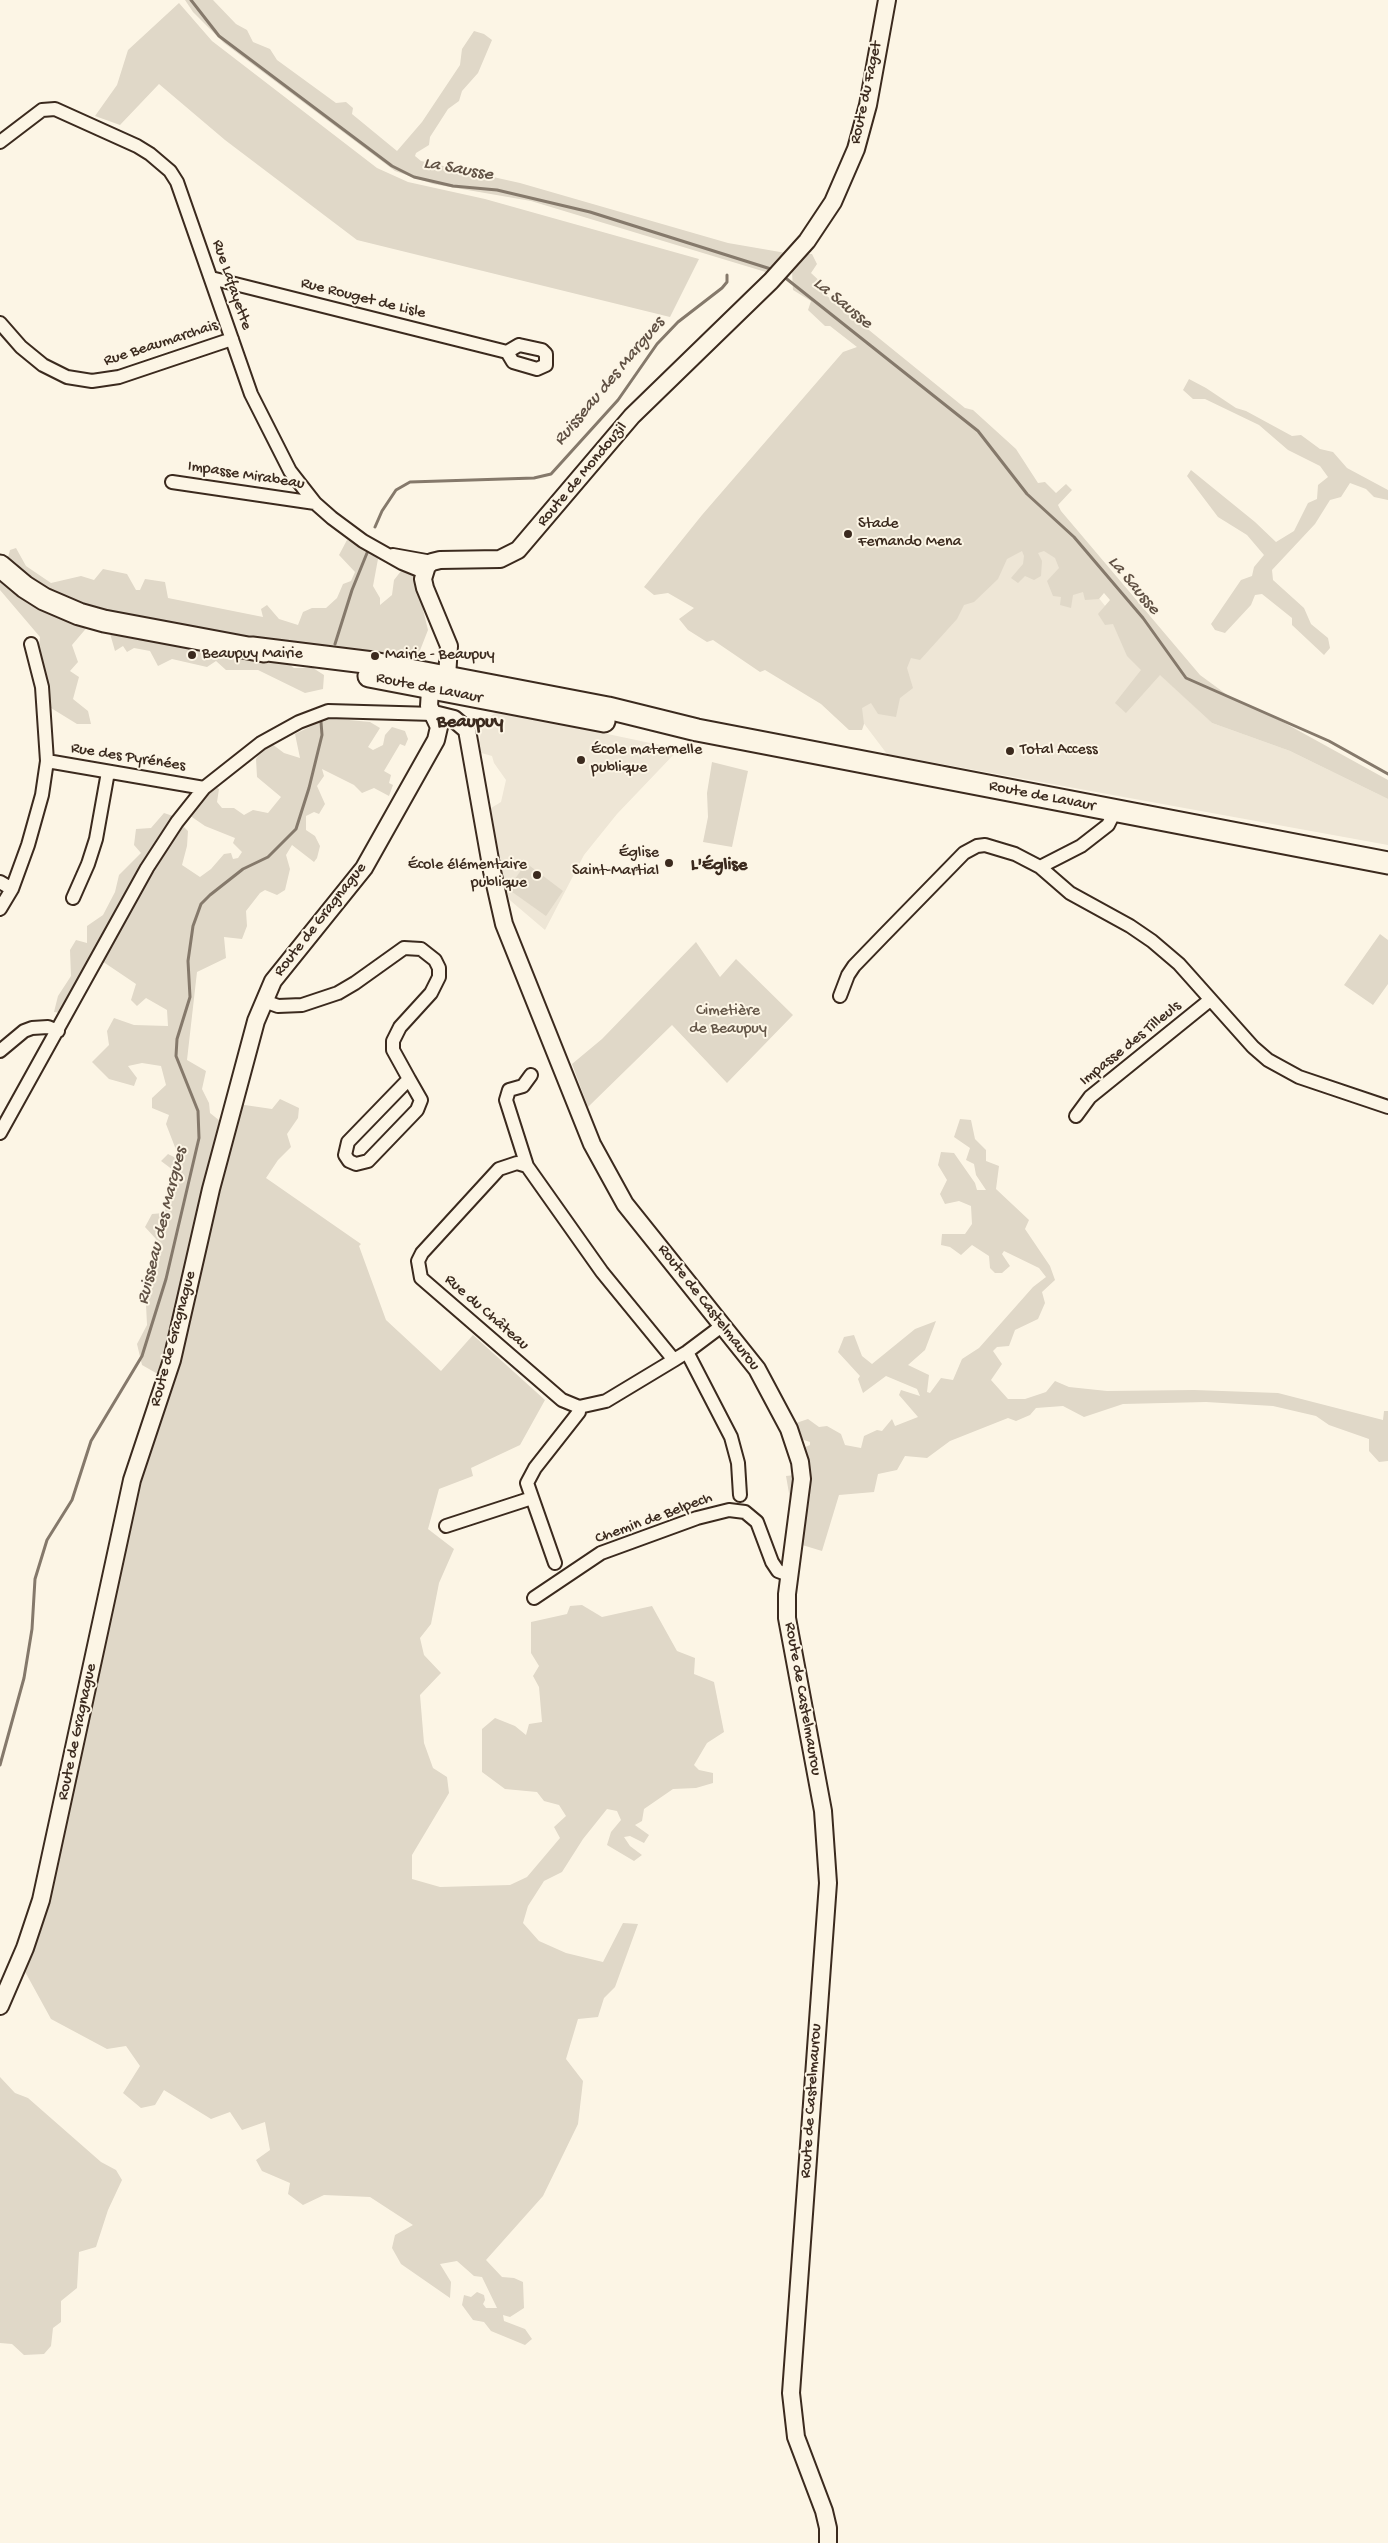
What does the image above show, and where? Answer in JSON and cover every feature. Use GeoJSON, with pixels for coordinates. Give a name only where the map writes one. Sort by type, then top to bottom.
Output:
{"type":"FeatureCollection","features":[{"type":"Feature","properties":{"kind":"main road","name":"Route de Lavaur"},"geometry":{"type":"LineString","coordinates":[[0,566],[25,587],[44,599],[79,614],[104,621],[438,683],[608,708],[697,730],[1388,862]]}},
{"type":"Feature","properties":{"kind":"street","name":"Route du Faget"},"geometry":{"type":"LineString","coordinates":[[771,281],[790,261],[827,214],[852,162],[868,106],[887,0]]}},
{"type":"Feature","properties":{"kind":"street","name":"Rue Lafayette"},"geometry":{"type":"LineString","coordinates":[[0,142],[42,110],[49,108],[119,137],[150,154],[170,171],[177,182],[251,394],[290,471],[316,503],[363,541],[388,554],[428,567]]}},
{"type":"Feature","properties":{"kind":"street","name":"Rue Rouget de Lisle"},"geometry":{"type":"LineString","coordinates":[[211,278],[507,352]]}},
{"type":"Feature","properties":{"kind":"street","name":"Route de Mondouzil"},"geometry":{"type":"LineString","coordinates":[[428,567],[489,560],[511,555],[518,550],[632,416],[771,281]]}},
{"type":"Feature","properties":{"kind":"street","name":"Rue Beaumarchais"},"geometry":{"type":"LineString","coordinates":[[0,323],[21,347],[43,365],[66,377],[92,381],[119,377],[232,339]]}},
{"type":"Feature","properties":{"kind":"street","name":"Impasse Mirabeau"},"geometry":{"type":"LineString","coordinates":[[172,482],[289,501],[316,503]]}},
{"type":"Feature","properties":{"kind":"street"},"geometry":{"type":"LineString","coordinates":[[0,1134],[147,868],[177,822],[204,788],[261,743],[299,722],[321,714],[345,710],[434,714],[442,702],[438,683],[446,638],[425,588],[428,567]]}},
{"type":"Feature","properties":{"kind":"street"},"geometry":{"type":"LineString","coordinates":[[0,909],[12,889],[36,820],[47,761],[42,687],[31,644]]}},
{"type":"Feature","properties":{"kind":"street","name":"Route de Gragnague"},"geometry":{"type":"LineString","coordinates":[[0,2006],[25,1948],[41,1900],[132,1480],[172,1360],[218,1162],[249,1044],[273,981],[364,868],[436,740],[439,728],[434,714]]}},
{"type":"Feature","properties":{"kind":"street","name":"Route de Castelmaurou"},"geometry":{"type":"LineString","coordinates":[[434,714],[454,719],[467,730],[492,871],[504,924],[592,1144],[625,1204],[757,1369],[789,1429],[796,1447],[802,1479],[789,1575],[787,1618],[823,1811],[828,1883],[791,2393],[796,2437],[824,2512],[828,2528],[828,2543]]}},
{"type":"Feature","properties":{"kind":"street","name":"Rue des Pyrénées"},"geometry":{"type":"LineString","coordinates":[[47,761],[204,788]]}},
{"type":"Feature","properties":{"kind":"street"},"geometry":{"type":"LineString","coordinates":[[73,898],[88,864],[96,839],[108,772]]}},
{"type":"Feature","properties":{"kind":"street"},"geometry":{"type":"LineString","coordinates":[[1040,867],[1082,846],[1108,825],[1115,811]]}},
{"type":"Feature","properties":{"kind":"street"},"geometry":{"type":"LineString","coordinates":[[840,996],[848,975],[854,966],[970,848],[985,845],[1040,867],[1070,894],[1130,926],[1152,941],[1179,964],[1253,1047],[1281,1068],[1299,1077],[1388,1107]]}},
{"type":"Feature","properties":{"kind":"street"},"geometry":{"type":"LineString","coordinates":[[0,882],[12,889]]}},
{"type":"Feature","properties":{"kind":"street"},"geometry":{"type":"LineString","coordinates":[[264,1002],[278,1006],[302,1005],[338,993],[404,948],[421,948],[435,960],[439,968],[439,977],[431,993],[395,1034],[393,1050],[422,1100],[417,1110],[368,1161],[356,1164],[349,1160],[345,1155],[348,1142],[409,1079]]}},
{"type":"Feature","properties":{"kind":"street","name":"Impasse des Tilleuls"},"geometry":{"type":"LineString","coordinates":[[1076,1116],[1090,1097],[1210,1000]]}},
{"type":"Feature","properties":{"kind":"street"},"geometry":{"type":"LineString","coordinates":[[0,1051],[24,1031],[32,1028],[48,1027],[58,1031]]}},
{"type":"Feature","properties":{"kind":"street"},"geometry":{"type":"LineString","coordinates":[[531,1074],[523,1086],[510,1090],[506,1100],[527,1166],[602,1272],[674,1360]]}},
{"type":"Feature","properties":{"kind":"street","name":"Rue du Château"},"geometry":{"type":"LineString","coordinates":[[527,1166],[516,1164],[499,1169],[422,1253],[418,1261],[418,1269],[421,1278],[562,1400],[579,1407]]}},
{"type":"Feature","properties":{"kind":"street"},"geometry":{"type":"LineString","coordinates":[[555,1563],[527,1483],[578,1412],[579,1407],[606,1401],[687,1352],[723,1325]]}},
{"type":"Feature","properties":{"kind":"street"},"geometry":{"type":"LineString","coordinates":[[687,1352],[731,1436],[738,1463],[740,1495]]}},
{"type":"Feature","properties":{"kind":"street"},"geometry":{"type":"LineString","coordinates":[[446,1526],[532,1498]]}},
{"type":"Feature","properties":{"kind":"street","name":"Chemin de Belpech"},"geometry":{"type":"LineString","coordinates":[[534,1598],[601,1553],[697,1518],[729,1510],[745,1512],[758,1522],[772,1562],[778,1571],[789,1575]]}},
{"type":"Feature","properties":{"kind":"shaded area"},"geometry":{"type":"Polygon","coordinates":[[[1031,514],[1160,674],[1212,723],[1290,751],[1388,799],[1388,845],[887,754],[850,705],[1031,514]]]}},
{"type":"Feature","properties":{"kind":"shaded area"},"geometry":{"type":"Polygon","coordinates":[[[498,711],[679,749],[617,814],[584,855],[545,930],[505,896],[491,808],[501,802],[506,780],[494,763],[492,756],[478,752],[482,722],[498,711]]]}},
{"type":"Feature","properties":{"kind":"green space"},"geometry":{"type":"Polygon","coordinates":[[[185,0],[213,0],[236,24],[247,30],[253,42],[270,49],[277,60],[336,103],[346,102],[353,108],[352,114],[397,151],[422,122],[460,65],[462,49],[474,31],[484,34],[492,40],[478,73],[462,91],[459,101],[448,109],[430,137],[429,145],[416,153],[415,156],[421,161],[520,183],[728,243],[786,253],[769,273],[531,201],[433,184],[395,171],[224,43],[193,12],[185,0]]]}},
{"type":"Feature","properties":{"kind":"green space"},"geometry":{"type":"Polygon","coordinates":[[[179,3],[212,41],[377,168],[408,182],[485,199],[699,259],[670,317],[357,240],[225,140],[159,84],[120,125],[95,116],[117,85],[128,50],[179,3]]]}},
{"type":"Feature","properties":{"kind":"green space","name":"Stade Fernando Mena"},"geometry":{"type":"Polygon","coordinates":[[[805,254],[812,254],[817,264],[811,273],[825,286],[827,296],[965,408],[973,410],[1016,449],[1038,483],[1045,482],[1056,493],[1066,484],[1072,490],[1058,505],[1061,511],[1200,675],[1230,697],[1281,721],[1388,780],[1388,799],[1290,751],[1212,723],[1160,675],[1126,713],[1115,703],[1141,670],[1127,656],[1113,624],[1105,625],[1098,614],[1110,600],[1104,593],[1099,599],[1085,600],[1083,592],[1073,595],[1071,608],[1060,605],[1061,597],[1053,596],[1047,581],[1059,568],[1055,558],[1044,551],[1038,553],[1042,561],[1041,576],[1034,580],[1025,576],[1018,583],[1011,578],[1023,564],[1024,556],[1022,551],[1007,559],[998,579],[974,602],[964,605],[957,619],[920,660],[911,658],[907,668],[913,688],[900,698],[896,717],[878,714],[871,703],[862,708],[864,724],[862,730],[849,730],[821,704],[765,670],[760,672],[713,640],[707,642],[688,630],[679,619],[694,608],[668,593],[654,595],[644,587],[702,515],[843,352],[857,347],[830,326],[825,326],[808,310],[811,301],[793,290],[792,271],[805,254]]]}},
{"type":"Feature","properties":{"kind":"green space"},"geometry":{"type":"Polygon","coordinates":[[[1189,379],[1236,408],[1246,411],[1292,436],[1301,435],[1320,449],[1333,452],[1347,468],[1388,490],[1388,500],[1374,497],[1366,489],[1350,483],[1341,497],[1330,500],[1315,524],[1272,570],[1273,580],[1304,608],[1311,624],[1328,638],[1330,648],[1324,655],[1292,625],[1292,618],[1262,594],[1255,595],[1251,605],[1225,633],[1215,630],[1211,624],[1241,580],[1252,576],[1254,567],[1264,555],[1247,535],[1218,517],[1187,476],[1191,470],[1255,522],[1276,542],[1294,531],[1308,503],[1317,499],[1318,485],[1328,477],[1320,466],[1288,450],[1259,425],[1205,399],[1193,399],[1183,390],[1189,379]]]}},
{"type":"Feature","properties":{"kind":"green space"},"geometry":{"type":"Polygon","coordinates":[[[347,540],[359,544],[378,559],[373,586],[380,598],[380,605],[392,595],[394,580],[401,571],[411,572],[415,577],[428,630],[419,653],[424,664],[346,654],[334,645],[324,652],[304,649],[290,642],[271,645],[282,659],[294,668],[313,668],[324,675],[323,689],[305,693],[258,670],[226,670],[216,661],[207,667],[172,659],[158,666],[150,651],[134,648],[127,652],[123,646],[115,651],[109,630],[89,625],[72,645],[78,662],[70,671],[79,677],[73,699],[88,711],[91,724],[77,724],[51,708],[37,662],[40,637],[0,590],[0,564],[7,561],[10,550],[16,548],[26,566],[51,583],[81,576],[94,580],[103,569],[127,574],[136,590],[140,590],[145,579],[165,582],[168,598],[263,617],[261,609],[267,605],[279,619],[298,625],[303,612],[312,608],[326,608],[337,598],[343,584],[351,581],[355,572],[339,555],[347,540]]]}},
{"type":"Feature","properties":{"kind":"green space"},"geometry":{"type":"Polygon","coordinates":[[[328,718],[370,722],[380,728],[368,747],[373,750],[383,745],[385,735],[392,727],[405,731],[408,739],[405,746],[400,744],[384,771],[391,775],[389,783],[393,785],[389,796],[374,788],[362,793],[354,785],[322,769],[324,776],[317,786],[325,804],[319,814],[314,812],[306,816],[306,830],[315,836],[320,846],[317,858],[314,862],[292,845],[286,855],[290,869],[285,890],[277,895],[265,890],[260,893],[246,911],[247,926],[242,939],[224,937],[226,958],[197,972],[187,1060],[206,1071],[202,1089],[209,1103],[210,1113],[220,1121],[194,1224],[166,1369],[156,1373],[142,1365],[137,1344],[147,1325],[145,1283],[156,1239],[145,1227],[152,1214],[164,1213],[177,1173],[161,1161],[168,1154],[180,1160],[166,1124],[169,1115],[152,1108],[152,1098],[166,1085],[161,1066],[142,1063],[128,1066],[137,1078],[134,1086],[109,1079],[92,1062],[109,1045],[107,1031],[114,1018],[134,1025],[168,1026],[167,1010],[146,998],[137,1006],[131,1000],[136,984],[96,957],[64,1013],[54,1012],[58,996],[71,976],[70,950],[76,940],[87,943],[87,926],[103,915],[115,892],[119,875],[141,853],[134,845],[136,829],[151,828],[164,813],[173,816],[188,831],[187,846],[182,865],[200,877],[211,869],[224,854],[231,853],[233,859],[238,858],[242,852],[233,843],[235,838],[205,826],[189,815],[212,784],[219,789],[217,802],[222,808],[234,808],[244,815],[253,810],[268,813],[281,797],[257,777],[256,759],[268,741],[284,753],[300,758],[295,734],[328,718]]]}},
{"type":"Feature","properties":{"kind":"green space"},"geometry":{"type":"Polygon","coordinates":[[[712,762],[748,771],[732,847],[703,842],[708,817],[707,793],[712,762]]]}},
{"type":"Feature","properties":{"kind":"green space"},"geometry":{"type":"Polygon","coordinates":[[[526,863],[563,891],[546,916],[508,889],[526,863]]]}},
{"type":"Feature","properties":{"kind":"green space"},"geometry":{"type":"Polygon","coordinates":[[[1380,934],[1388,940],[1388,984],[1373,1005],[1344,985],[1380,934]]]}},
{"type":"Feature","properties":{"kind":"green space","name":"Cimetière de Beaupuy"},"geometry":{"type":"Polygon","coordinates":[[[696,942],[720,977],[736,959],[793,1015],[727,1083],[672,1025],[588,1107],[572,1064],[602,1039],[696,942]]]}},
{"type":"Feature","properties":{"kind":"green space"},"geometry":{"type":"Polygon","coordinates":[[[280,1099],[299,1108],[298,1118],[287,1134],[291,1147],[278,1160],[266,1178],[361,1244],[359,1246],[386,1320],[441,1371],[473,1335],[545,1400],[520,1445],[471,1468],[473,1476],[439,1489],[428,1529],[454,1549],[439,1583],[431,1624],[420,1638],[424,1655],[441,1673],[420,1695],[424,1743],[433,1768],[447,1777],[449,1793],[412,1855],[412,1879],[440,1887],[510,1885],[527,1877],[560,1838],[554,1827],[566,1816],[559,1805],[544,1801],[537,1792],[505,1789],[482,1772],[482,1729],[495,1718],[515,1726],[526,1735],[529,1724],[542,1722],[539,1687],[533,1676],[539,1666],[531,1653],[531,1622],[567,1614],[570,1606],[582,1605],[602,1617],[652,1606],[677,1651],[695,1658],[694,1674],[714,1682],[724,1732],[707,1743],[694,1765],[699,1770],[713,1773],[713,1783],[696,1788],[673,1789],[644,1809],[642,1821],[635,1825],[649,1835],[644,1843],[630,1836],[624,1837],[630,1846],[642,1855],[634,1861],[607,1845],[611,1832],[621,1820],[617,1811],[607,1809],[583,1839],[562,1872],[544,1881],[528,1906],[523,1923],[539,1941],[566,1953],[603,1962],[623,1923],[638,1924],[615,1987],[604,1998],[598,2017],[578,2019],[566,2059],[583,2081],[578,2124],[543,2196],[486,2260],[502,2277],[514,2278],[523,2282],[524,2308],[510,2317],[503,2315],[504,2321],[525,2329],[532,2339],[525,2345],[491,2331],[484,2322],[473,2320],[462,2305],[464,2295],[471,2297],[477,2292],[484,2295],[485,2300],[483,2304],[486,2308],[497,2308],[482,2277],[474,2276],[457,2261],[440,2264],[451,2282],[450,2298],[401,2264],[392,2248],[395,2235],[413,2225],[370,2197],[324,2195],[303,2205],[288,2194],[290,2183],[262,2171],[256,2160],[270,2150],[265,2122],[242,2130],[230,2112],[211,2119],[164,2090],[155,2105],[141,2108],[123,2093],[140,2066],[126,2046],[107,2049],[51,2019],[23,1968],[72,1799],[87,1718],[137,1488],[183,1352],[187,1321],[238,1104],[272,1109],[280,1099]]]}},
{"type":"Feature","properties":{"kind":"green space"},"geometry":{"type":"Polygon","coordinates":[[[960,1119],[971,1120],[975,1139],[986,1150],[986,1161],[999,1166],[996,1189],[1029,1220],[1025,1229],[1050,1266],[1055,1280],[1042,1292],[1045,1303],[1038,1319],[1015,1330],[1009,1346],[997,1347],[993,1351],[1002,1364],[991,1380],[1008,1399],[1025,1399],[1046,1392],[1055,1381],[1069,1387],[1107,1391],[1194,1390],[1278,1393],[1383,1420],[1384,1411],[1388,1411],[1388,1461],[1379,1462],[1369,1451],[1369,1439],[1329,1425],[1316,1416],[1273,1406],[1206,1402],[1123,1404],[1084,1417],[1063,1406],[1036,1408],[1030,1415],[1016,1421],[1008,1418],[950,1441],[927,1458],[905,1456],[897,1470],[878,1474],[874,1492],[839,1495],[822,1551],[799,1544],[809,1500],[790,1499],[786,1476],[804,1474],[801,1449],[810,1445],[810,1442],[801,1439],[793,1424],[808,1419],[819,1427],[827,1426],[841,1434],[845,1445],[861,1448],[864,1436],[877,1430],[882,1431],[892,1419],[895,1426],[918,1417],[899,1395],[901,1390],[920,1396],[917,1389],[886,1376],[863,1393],[858,1379],[860,1376],[838,1352],[844,1337],[854,1335],[862,1356],[872,1364],[915,1329],[936,1321],[925,1350],[908,1365],[929,1375],[927,1392],[930,1393],[941,1378],[953,1380],[962,1359],[979,1348],[1033,1287],[1046,1277],[1039,1268],[1004,1251],[1002,1254],[1010,1266],[1002,1273],[995,1273],[990,1268],[989,1256],[972,1245],[961,1255],[950,1247],[941,1245],[942,1234],[965,1234],[972,1224],[971,1206],[959,1201],[945,1204],[940,1194],[947,1180],[938,1165],[941,1152],[954,1153],[975,1183],[977,1190],[986,1190],[976,1175],[974,1164],[966,1160],[970,1148],[954,1137],[960,1119]]]}},
{"type":"Feature","properties":{"kind":"green space"},"geometry":{"type":"Polygon","coordinates":[[[0,2077],[15,2093],[28,2098],[101,2162],[116,2170],[122,2180],[108,2210],[96,2247],[79,2252],[77,2288],[61,2301],[61,2322],[53,2328],[51,2346],[44,2354],[24,2355],[12,2344],[0,2343],[0,2077]]]}},
{"type":"Feature","properties":{"kind":"waterway","name":"La Sausse"},"geometry":{"type":"LineString","coordinates":[[191,0],[219,36],[392,166],[414,177],[453,186],[497,190],[590,212],[774,270]]}},
{"type":"Feature","properties":{"kind":"waterway","name":"Ruisseau des Margues"},"geometry":{"type":"LineString","coordinates":[[375,527],[382,511],[396,490],[410,482],[534,478],[551,474],[618,400],[657,344],[678,322],[722,288],[727,282],[727,275]]}},
{"type":"Feature","properties":{"kind":"waterway","name":"La Sausse"},"geometry":{"type":"LineString","coordinates":[[783,276],[978,431],[1027,494],[1074,537],[1143,618],[1186,678],[1329,741],[1388,774]]}},
{"type":"Feature","properties":{"kind":"waterway","name":"Ruisseau des Margues"},"geometry":{"type":"LineString","coordinates":[[335,644],[352,590],[367,553]]}},
{"type":"Feature","properties":{"kind":"waterway","name":"Ruisseau des Margues"},"geometry":{"type":"LineString","coordinates":[[0,1765],[24,1678],[32,1629],[35,1579],[47,1540],[72,1500],[91,1441],[142,1356],[166,1279],[199,1138],[198,1111],[176,1056],[177,1039],[190,997],[188,961],[193,926],[201,904],[210,895],[243,869],[268,857],[296,829],[309,788],[322,735],[321,722]]}},
{"type":"Feature","properties":{"kind":"place","name":"Stade Fernando Mena"},"geometry":{"type":"Point","coordinates":[848,534]}},
{"type":"Feature","properties":{"kind":"place","name":"Beaupuy Mairie"},"geometry":{"type":"Point","coordinates":[192,655]}},
{"type":"Feature","properties":{"kind":"place","name":"Mairie - Beaupuy"},"geometry":{"type":"Point","coordinates":[375,656]}},
{"type":"Feature","properties":{"kind":"place","name":"Total Access"},"geometry":{"type":"Point","coordinates":[1010,751]}},
{"type":"Feature","properties":{"kind":"place","name":"École maternelle publique"},"geometry":{"type":"Point","coordinates":[581,760]}},
{"type":"Feature","properties":{"kind":"place","name":"Église Saint-Martial"},"geometry":{"type":"Point","coordinates":[669,863]}},
{"type":"Feature","properties":{"kind":"place","name":"École élémentaire publique"},"geometry":{"type":"Point","coordinates":[537,875]}},
{"type":"Feature","properties":{"kind":"district","name":"Beaupuy"},"geometry":{"type":"Point","coordinates":[470,723]}},
{"type":"Feature","properties":{"kind":"district","name":"L'Église"},"geometry":{"type":"Point","coordinates":[719,866]}}]}
